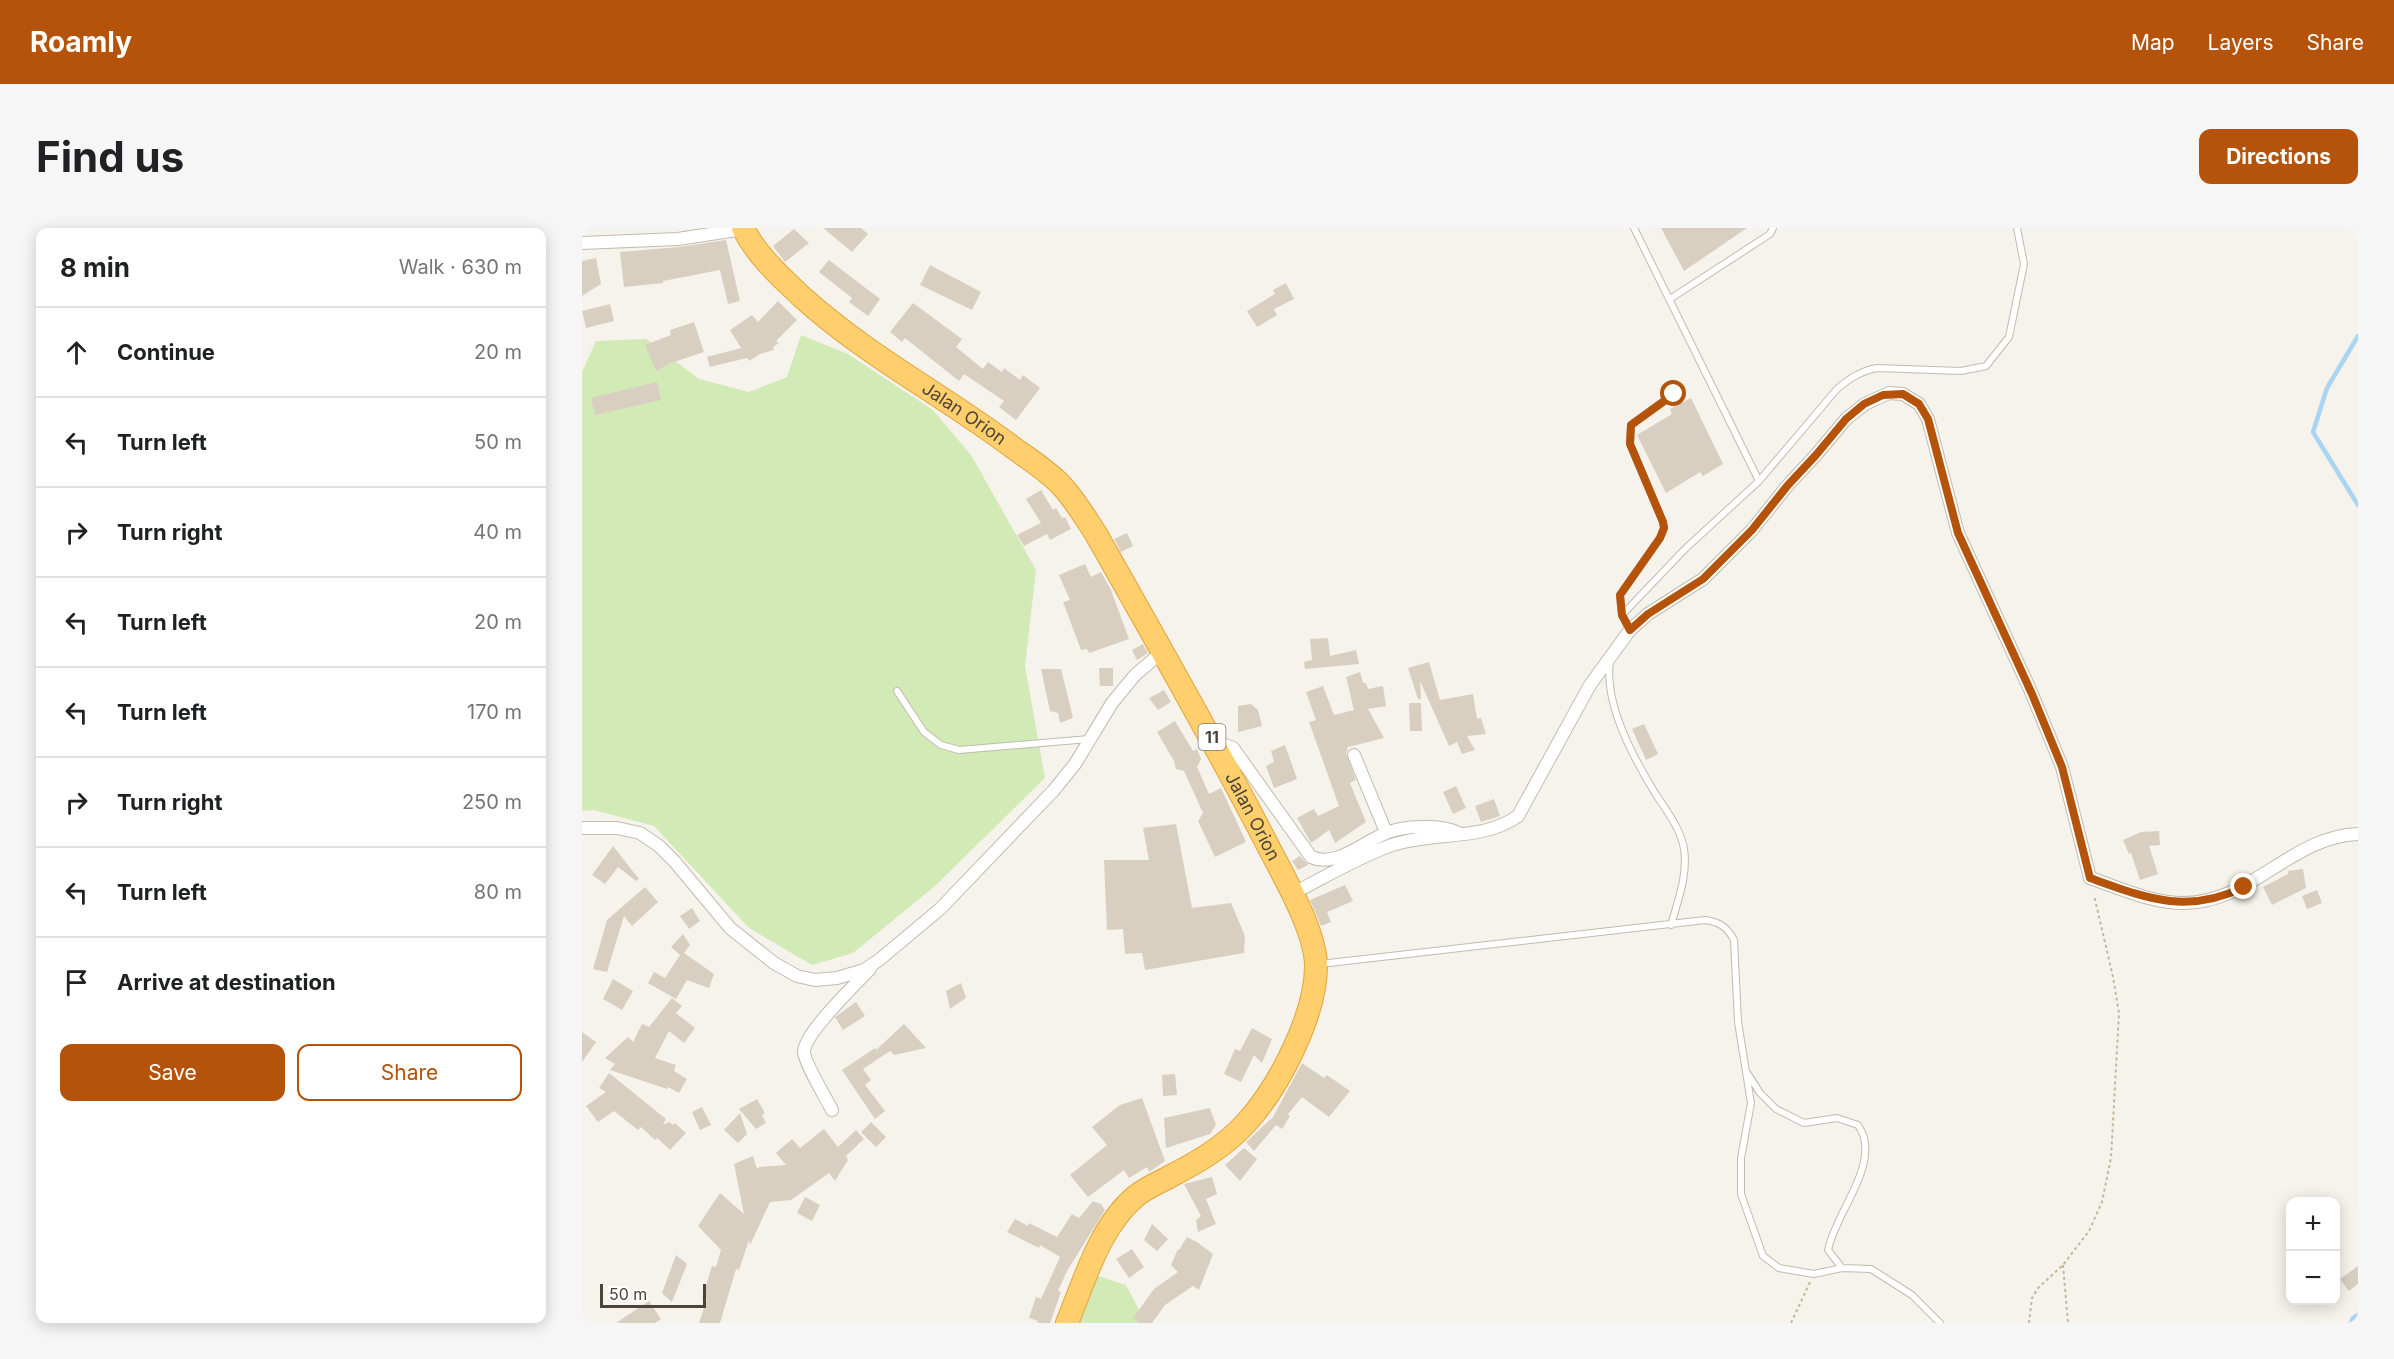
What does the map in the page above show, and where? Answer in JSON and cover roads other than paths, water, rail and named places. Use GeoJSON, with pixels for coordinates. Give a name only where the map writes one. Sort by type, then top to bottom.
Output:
{"type":"FeatureCollection","features":[{"type":"Feature","properties":{"kind":"highway","name":"Jalan Orion"},"geometry":{"type":"LineString","coordinates":[[743,229],[752,245],[770,267],[818,311],[896,369],[977,421],[1060,484],[1077,504],[1213,740],[1292,894],[1309,934],[1316,964],[1313,992],[1302,1030],[1274,1084],[1257,1109],[1223,1145],[1146,1189],[1120,1213],[1102,1241],[1067,1323]]}},
{"type":"Feature","properties":{"kind":"street"},"geometry":{"type":"LineString","coordinates":[[582,243],[678,239],[743,229]]}},
{"type":"Feature","properties":{"kind":"street"},"geometry":{"type":"LineString","coordinates":[[1292,894],[1393,845],[1411,840],[1461,834],[1508,823],[1522,812],[1556,744],[1590,685],[1630,630],[1648,614],[1703,579],[1752,530],[1788,485],[1854,411],[1883,395],[1903,394],[1919,404],[1928,419],[1958,533],[2032,694],[2062,767],[2090,878],[2153,898],[2171,902],[2196,902],[2231,893],[2297,853],[2331,838],[2358,834]]}},
{"type":"Feature","properties":{"kind":"street"},"geometry":{"type":"LineString","coordinates":[[582,828],[617,828],[640,832],[675,862],[730,928],[774,963],[797,976],[815,980],[837,978],[864,970],[940,909],[1054,790],[1075,764],[1112,704],[1135,675],[1162,652]]}},
{"type":"Feature","properties":{"kind":"street"},"geometry":{"type":"LineString","coordinates":[[1213,740],[1233,748],[1311,857],[1329,860],[1346,854],[1386,832],[1442,827],[1461,834]]}},
{"type":"Feature","properties":{"kind":"street"},"geometry":{"type":"LineString","coordinates":[[1354,755],[1386,832]]}},
{"type":"Feature","properties":{"kind":"street"},"geometry":{"type":"LineString","coordinates":[[832,1110],[806,1058],[806,1044],[817,1026],[879,960]]}},
{"type":"Feature","properties":{"kind":"lane"},"geometry":{"type":"LineString","coordinates":[[1634,228],[1759,481]]}},
{"type":"Feature","properties":{"kind":"lane"},"geometry":{"type":"LineString","coordinates":[[1670,299],[1770,234],[1773,228]]}},
{"type":"Feature","properties":{"kind":"lane"},"geometry":{"type":"LineString","coordinates":[[1622,615],[1686,549],[1759,481],[1837,389],[1850,378],[1877,368],[1961,371],[1986,366],[2009,337],[2024,264],[2017,228]]}},
{"type":"Feature","properties":{"kind":"lane"},"geometry":{"type":"LineString","coordinates":[[1630,630],[1622,615],[1620,595],[1660,538],[1664,528],[1630,444],[1631,425],[1674,394]]}},
{"type":"Feature","properties":{"kind":"lane"},"geometry":{"type":"LineString","coordinates":[[1611,655],[1608,678],[1622,728],[1638,764],[1676,827],[1684,848],[1686,873],[1671,925]]}},
{"type":"Feature","properties":{"kind":"lane"},"geometry":{"type":"LineString","coordinates":[[897,692],[924,732],[941,745],[959,750],[1089,739]]}},
{"type":"Feature","properties":{"kind":"lane"},"geometry":{"type":"LineString","coordinates":[[1316,964],[1705,920],[1728,928],[1734,940],[1738,1022],[1751,1103],[1741,1158],[1741,1194],[1751,1228],[1763,1256],[1779,1268],[1814,1274],[1842,1268],[1870,1269],[1912,1295],[1940,1323]]}},
{"type":"Feature","properties":{"kind":"lane"},"geometry":{"type":"LineString","coordinates":[[1744,1068],[1760,1093],[1776,1109],[1804,1123],[1837,1118],[1858,1125],[1864,1137],[1864,1163],[1831,1236],[1828,1250],[1842,1268]]}},
{"type":"Feature","properties":{"kind":"waterway"},"geometry":{"type":"LineString","coordinates":[[2358,336],[2327,388],[2313,432],[2358,505]]}},
{"type":"Feature","properties":{"kind":"waterway"},"geometry":{"type":"LineString","coordinates":[[2351,1323],[2358,1315]]}}]}
